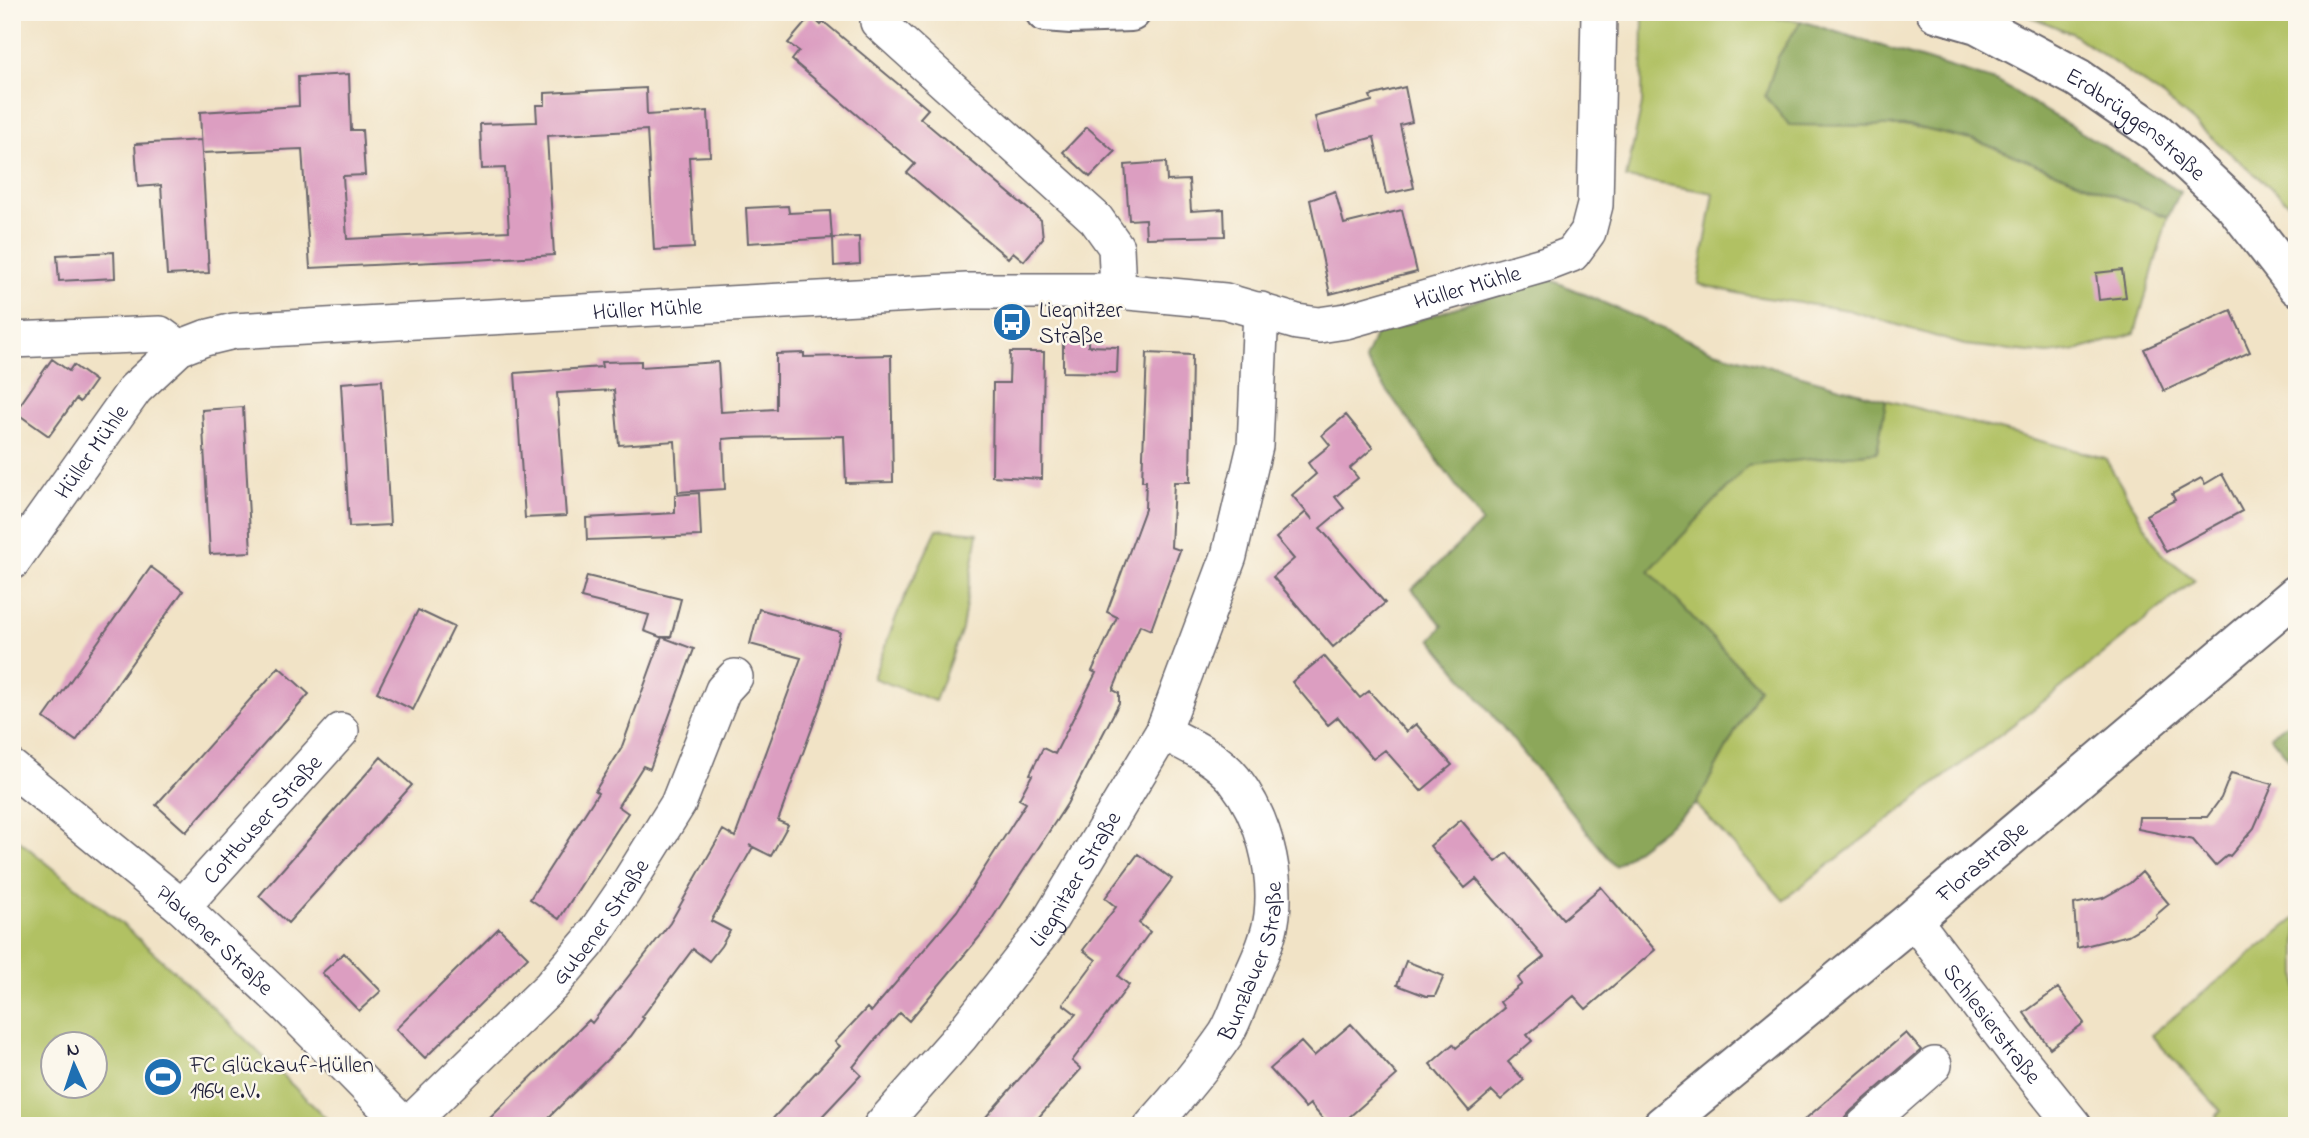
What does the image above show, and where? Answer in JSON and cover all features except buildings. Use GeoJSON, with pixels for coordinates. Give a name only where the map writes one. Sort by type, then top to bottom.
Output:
{"type":"FeatureCollection","features":[{"type":"Feature","properties":{"kind":"main road"},"geometry":{"type":"LineString","coordinates":[[1045,12],[1071,15],[1131,12]]}},
{"type":"Feature","properties":{"kind":"main road","name":"Erdbrüggenstraße"},"geometry":{"type":"LineString","coordinates":[[1937,12],[1977,24],[2078,78],[2157,132],[2235,206],[2297,286]]}},
{"type":"Feature","properties":{"kind":"main road","name":"Florastraße"},"geometry":{"type":"LineString","coordinates":[[1662,1126],[1913,919],[2297,594]]}},
{"type":"Feature","properties":{"kind":"street","name":"Hüller Mühle"},"geometry":{"type":"LineString","coordinates":[[12,562],[135,389],[179,348],[234,331],[967,291],[1118,291],[1225,301],[1297,322],[1319,325],[1346,321],[1546,264],[1572,254],[1588,232],[1595,205],[1599,12]]}},
{"type":"Feature","properties":{"kind":"street"},"geometry":{"type":"LineString","coordinates":[[878,22],[1096,219],[1115,247],[1118,291]]}},
{"type":"Feature","properties":{"kind":"street","name":"Liegnitzer Straße"},"geometry":{"type":"LineString","coordinates":[[881,1126],[960,1037],[1044,930],[1163,732],[1229,556],[1255,446],[1261,310]]}},
{"type":"Feature","properties":{"kind":"street"},"geometry":{"type":"LineString","coordinates":[[12,340],[160,334],[179,348]]}},
{"type":"Feature","properties":{"kind":"street","name":"Gubener Straße"},"geometry":{"type":"LineString","coordinates":[[406,1126],[551,986],[588,943],[678,804],[723,690],[735,677]]}},
{"type":"Feature","properties":{"kind":"street","name":"Cottbuser Straße"},"geometry":{"type":"LineString","coordinates":[[182,907],[341,731]]}},
{"type":"Feature","properties":{"kind":"street","name":"Bunzlauer Straße"},"geometry":{"type":"LineString","coordinates":[[1152,1126],[1227,1032],[1257,963],[1272,915],[1271,877],[1265,837],[1251,806],[1233,778],[1204,753],[1163,732]]}},
{"type":"Feature","properties":{"kind":"street","name":"Plauener Straße"},"geometry":{"type":"LineString","coordinates":[[12,768],[182,907],[287,1006],[406,1126]]}},
{"type":"Feature","properties":{"kind":"street","name":"Schlesierstraße"},"geometry":{"type":"LineString","coordinates":[[1913,919],[2074,1126]]}},
{"type":"Feature","properties":{"kind":"street"},"geometry":{"type":"LineString","coordinates":[[1864,1126],[1934,1065]]}},
{"type":"Feature","properties":{"kind":"green space"},"geometry":{"type":"Polygon","coordinates":[[[1643,12],[1715,12],[1801,21],[1778,57],[1789,125],[1910,126],[1980,142],[2168,217],[2135,333],[2079,350],[2048,354],[1964,345],[1848,310],[1746,295],[1698,284],[1714,193],[1626,178],[1642,104],[1643,12]]]}},
{"type":"Feature","properties":{"kind":"green space"},"geometry":{"type":"Polygon","coordinates":[[[2019,12],[2297,12],[2297,210],[2164,97],[2071,33],[2019,12]]]}},
{"type":"Feature","properties":{"kind":"green space"},"geometry":{"type":"Polygon","coordinates":[[[1801,21],[1998,82],[2180,192],[2168,217],[1980,142],[1910,126],[1789,125],[1765,96],[1778,57],[1801,21]]]}},
{"type":"Feature","properties":{"kind":"green space"},"geometry":{"type":"Polygon","coordinates":[[[1545,277],[1711,350],[1886,400],[1877,452],[1748,466],[1649,571],[1759,688],[1696,804],[1615,866],[1431,639],[1443,626],[1412,589],[1482,522],[1365,360],[1375,335],[1545,277]]]}},
{"type":"Feature","properties":{"kind":"green space"},"geometry":{"type":"Polygon","coordinates":[[[1886,400],[2105,458],[2161,553],[2195,580],[2057,691],[1783,900],[1696,804],[1759,688],[1648,571],[1748,465],[1877,452],[1886,400]]]}},
{"type":"Feature","properties":{"kind":"green space"},"geometry":{"type":"Polygon","coordinates":[[[937,529],[978,533],[962,629],[935,701],[873,678],[900,607],[937,529]]]}},
{"type":"Feature","properties":{"kind":"green space"},"geometry":{"type":"Polygon","coordinates":[[[2297,716],[2297,769],[2270,736],[2297,716]]]}},
{"type":"Feature","properties":{"kind":"green space"},"geometry":{"type":"Polygon","coordinates":[[[12,835],[122,924],[193,988],[334,1126],[12,1126],[12,835]]]}},
{"type":"Feature","properties":{"kind":"green space"},"geometry":{"type":"Polygon","coordinates":[[[2297,917],[2297,1126],[2221,1126],[2216,1116],[2221,1111],[2151,1035],[2297,917]]]}},
{"type":"Feature","properties":{"kind":"place","name":"Liegnitzer Straße"},"geometry":{"type":"Point","coordinates":[1012,322]}},
{"type":"Feature","properties":{"kind":"place","name":"FC Glückauf-Hüllen 1964 e.V."},"geometry":{"type":"Point","coordinates":[163,1077]}}]}
